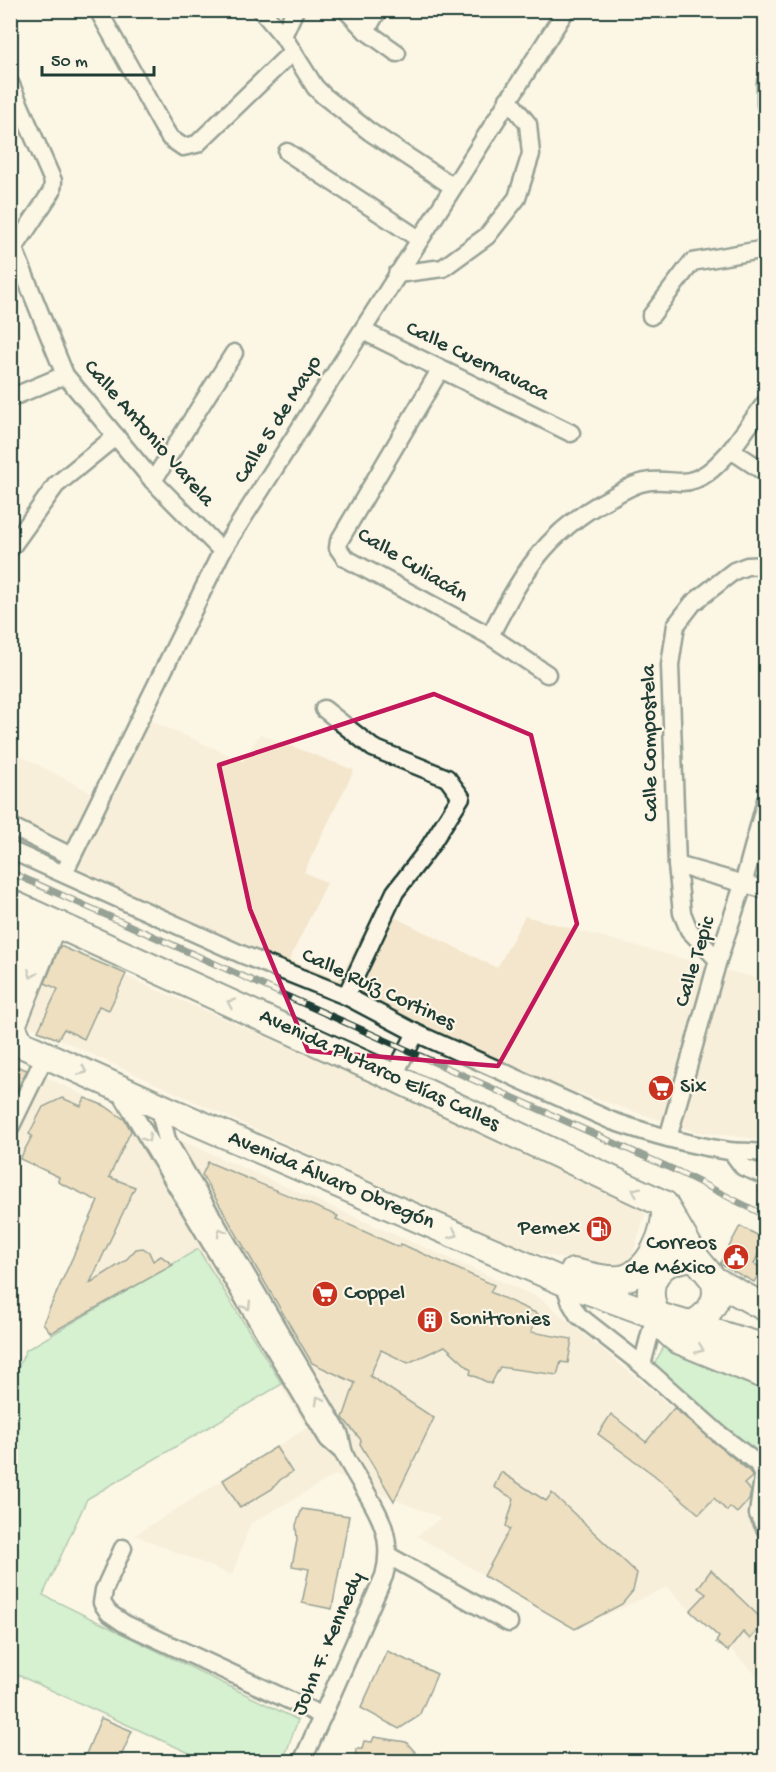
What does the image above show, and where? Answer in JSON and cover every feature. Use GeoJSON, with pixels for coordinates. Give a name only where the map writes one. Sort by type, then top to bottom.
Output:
{"type":"FeatureCollection","features":[{"type":"Feature","properties":{"kind":"highway","name":"Avenida Plutarco Elías Calles"},"geometry":{"type":"LineString","coordinates":[[20,907],[393,1077],[664,1204]]}},
{"type":"Feature","properties":{"kind":"highway"},"geometry":{"type":"LineString","coordinates":[[10,972],[30,926],[20,907]]}},
{"type":"Feature","properties":{"kind":"highway"},"geometry":{"type":"LineString","coordinates":[[15,1041],[12,1026],[48,933],[59,925]]}},
{"type":"Feature","properties":{"kind":"highway","name":"Avenida Álvaro Obregón"},"geometry":{"type":"LineString","coordinates":[[15,1041],[564,1282],[655,1315]]}},
{"type":"Feature","properties":{"kind":"highway"},"geometry":{"type":"LineString","coordinates":[[664,1204],[695,1257],[714,1280],[765,1308]]}},
{"type":"Feature","properties":{"kind":"highway"},"geometry":{"type":"LineString","coordinates":[[520,1262],[608,1279],[628,1278],[648,1258],[663,1233],[666,1219],[664,1204]]}},
{"type":"Feature","properties":{"kind":"highway"},"geometry":{"type":"LineString","coordinates":[[695,1257],[668,1264],[655,1277],[651,1294],[655,1315],[666,1331],[678,1340],[765,1376]]}},
{"type":"Feature","properties":{"kind":"highway"},"geometry":{"type":"LineString","coordinates":[[691,1325],[708,1313],[713,1305],[717,1291],[714,1280]]}},
{"type":"Feature","properties":{"kind":"highway"},"geometry":{"type":"LineString","coordinates":[[655,1315],[765,1348]]}},
{"type":"Feature","properties":{"kind":"street"},"geometry":{"type":"LineString","coordinates":[[98,10],[163,127],[171,138],[183,147],[197,144],[293,51]]}},
{"type":"Feature","properties":{"kind":"street"},"geometry":{"type":"LineString","coordinates":[[261,10],[283,36],[315,87],[324,96],[370,132],[452,186]]}},
{"type":"Feature","properties":{"kind":"street"},"geometry":{"type":"LineString","coordinates":[[283,36],[295,10]]}},
{"type":"Feature","properties":{"kind":"street"},"geometry":{"type":"LineString","coordinates":[[346,10],[366,32],[397,53]]}},
{"type":"Feature","properties":{"kind":"street"},"geometry":{"type":"LineString","coordinates":[[366,32],[378,10]]}},
{"type":"Feature","properties":{"kind":"street","name":"Calle 5 de Mayo"},"geometry":{"type":"LineString","coordinates":[[64,873],[222,551],[566,10]]}},
{"type":"Feature","properties":{"kind":"street"},"geometry":{"type":"LineString","coordinates":[[10,82],[53,181],[52,191],[13,243]]}},
{"type":"Feature","properties":{"kind":"street"},"geometry":{"type":"LineString","coordinates":[[765,82],[765,105]]}},
{"type":"Feature","properties":{"kind":"street"},"geometry":{"type":"LineString","coordinates":[[398,274],[443,268],[487,236],[517,198],[531,154],[528,124],[508,99]]}},
{"type":"Feature","properties":{"kind":"street"},"geometry":{"type":"LineString","coordinates":[[287,152],[419,239]]}},
{"type":"Feature","properties":{"kind":"street","name":"Calle Antonio Varela"},"geometry":{"type":"LineString","coordinates":[[13,243],[65,375],[153,481],[222,551]]}},
{"type":"Feature","properties":{"kind":"street"},"geometry":{"type":"LineString","coordinates":[[651,316],[692,262],[765,249]]}},
{"type":"Feature","properties":{"kind":"street","name":"Calle Cuernavaca"},"geometry":{"type":"LineString","coordinates":[[363,331],[571,433]]}},
{"type":"Feature","properties":{"kind":"street"},"geometry":{"type":"LineString","coordinates":[[153,481],[234,353]]}},
{"type":"Feature","properties":{"kind":"street","name":"Calle Culiacán"},"geometry":{"type":"LineString","coordinates":[[440,370],[339,542],[338,548],[345,558],[490,636],[547,674]]}},
{"type":"Feature","properties":{"kind":"street"},"geometry":{"type":"LineString","coordinates":[[10,398],[65,375]]}},
{"type":"Feature","properties":{"kind":"street"},"geometry":{"type":"LineString","coordinates":[[490,636],[515,585],[548,543],[600,503],[645,482],[696,479],[707,473],[731,450],[765,402]]}},
{"type":"Feature","properties":{"kind":"street"},"geometry":{"type":"LineString","coordinates":[[10,549],[56,484],[116,436]]}},
{"type":"Feature","properties":{"kind":"street"},"geometry":{"type":"LineString","coordinates":[[731,450],[765,473]]}},
{"type":"Feature","properties":{"kind":"street","name":"Calle Compostela"},"geometry":{"type":"LineString","coordinates":[[718,960],[689,930],[682,913],[677,865],[670,665],[676,625],[693,603],[734,571],[747,566],[765,566]]}},
{"type":"Feature","properties":{"kind":"street"},"geometry":{"type":"LineString","coordinates":[[324,709],[373,748],[447,778],[461,797],[428,849],[394,892],[346,996]]}},
{"type":"Feature","properties":{"kind":"street","name":"Calle Tepic"},"geometry":{"type":"LineString","coordinates":[[668,1138],[718,960],[743,885],[765,800]]}},
{"type":"Feature","properties":{"kind":"street"},"geometry":{"type":"LineString","coordinates":[[10,825],[71,856]]}},
{"type":"Feature","properties":{"kind":"street","name":"Calle Ruíz Cortines"},"geometry":{"type":"LineString","coordinates":[[10,850],[241,954],[346,996],[416,1034],[575,1106],[623,1125],[668,1138],[732,1152],[749,1150],[765,1154]]}},
{"type":"Feature","properties":{"kind":"street"},"geometry":{"type":"LineString","coordinates":[[677,865],[765,890]]}},
{"type":"Feature","properties":{"kind":"street"},"geometry":{"type":"LineString","coordinates":[[393,1077],[416,1034]]}},
{"type":"Feature","properties":{"kind":"street"},"geometry":{"type":"LineString","coordinates":[[10,1128],[46,1054]]}},
{"type":"Feature","properties":{"kind":"street"},"geometry":{"type":"LineString","coordinates":[[118,1088],[328,1439],[344,1453]]}},
{"type":"Feature","properties":{"kind":"street"},"geometry":{"type":"LineString","coordinates":[[168,1110],[162,1120],[167,1140],[339,1433],[344,1453],[381,1518],[389,1549],[509,1623]]}},
{"type":"Feature","properties":{"kind":"street"},"geometry":{"type":"LineString","coordinates":[[732,1152],[743,1167],[765,1176]]}},
{"type":"Feature","properties":{"kind":"street"},"geometry":{"type":"LineString","coordinates":[[564,1282],[578,1315],[642,1365],[718,1433],[758,1464],[763,1477],[758,1514],[765,1530]]}},
{"type":"Feature","properties":{"kind":"street"},"geometry":{"type":"LineString","coordinates":[[642,1365],[655,1315]]}},
{"type":"Feature","properties":{"kind":"street"},"geometry":{"type":"LineString","coordinates":[[123,1548],[104,1590],[102,1603],[109,1613],[125,1624],[254,1686],[323,1716]]}},
{"type":"Feature","properties":{"kind":"street","name":"John F. Kennedy"},"geometry":{"type":"LineString","coordinates":[[302,1761],[376,1595],[389,1549]]}},
{"type":"Feature","properties":{"kind":"highlighted area"},"geometry":{"type":"Polygon","coordinates":[[[434,694],[531,735],[577,924],[498,1066],[308,1051],[250,909],[219,765],[434,694]]]}},
{"type":"Feature","properties":{"kind":"shaded area"},"geometry":{"type":"Polygon","coordinates":[[[146,719],[243,761],[260,734],[354,770],[304,872],[327,883],[289,960],[339,980],[376,908],[497,968],[525,916],[765,981],[765,1140],[693,1131],[531,1077],[255,954],[74,866],[11,820],[11,751],[107,801],[146,719]]]}},
{"type":"Feature","properties":{"kind":"shaded area"},"geometry":{"type":"Polygon","coordinates":[[[11,927],[391,1091],[647,1208],[630,1264],[620,1270],[533,1252],[355,1175],[11,1017],[11,927]]]}},
{"type":"Feature","properties":{"kind":"shaded area"},"geometry":{"type":"Polygon","coordinates":[[[11,1061],[193,1146],[541,1299],[754,1475],[765,1479],[765,1683],[667,1587],[575,1629],[417,1536],[441,1518],[335,1475],[250,1524],[232,1575],[135,1535],[307,1428],[198,1249],[51,1333],[43,1323],[97,1202],[58,1182],[50,1173],[11,1156],[11,1061]]]}},
{"type":"Feature","properties":{"kind":"green space"},"geometry":{"type":"Polygon","coordinates":[[[198,1249],[282,1384],[87,1499],[43,1595],[298,1720],[283,1761],[207,1761],[11,1672],[10,1386],[26,1350],[198,1249]]]}},
{"type":"Feature","properties":{"kind":"green space"},"geometry":{"type":"Polygon","coordinates":[[[673,1331],[765,1357],[765,1460],[734,1445],[653,1366],[673,1331]]]}},
{"type":"Feature","properties":{"kind":"building"},"geometry":{"type":"Polygon","coordinates":[[[60,946],[126,974],[109,1010],[99,1006],[84,1039],[64,1029],[58,1039],[38,1031],[58,989],[45,983],[60,946]]]}},
{"type":"Feature","properties":{"kind":"building"},"geometry":{"type":"Polygon","coordinates":[[[10,1064],[27,1070],[10,1103],[10,1064]]]}},
{"type":"Feature","properties":{"kind":"building"},"geometry":{"type":"Polygon","coordinates":[[[62,1098],[81,1106],[85,1098],[105,1106],[125,1120],[131,1131],[109,1177],[135,1187],[90,1283],[125,1261],[136,1249],[143,1248],[149,1252],[153,1261],[161,1256],[173,1265],[51,1333],[43,1323],[98,1201],[58,1182],[59,1177],[20,1159],[32,1136],[29,1134],[43,1107],[62,1098]]]}},
{"type":"Feature","properties":{"kind":"building"},"geometry":{"type":"Polygon","coordinates":[[[208,1162],[338,1216],[336,1219],[399,1247],[401,1244],[494,1285],[490,1292],[538,1314],[531,1332],[572,1339],[568,1363],[561,1362],[557,1375],[500,1367],[491,1384],[470,1374],[471,1370],[445,1346],[408,1363],[381,1350],[370,1376],[434,1418],[394,1501],[360,1444],[361,1440],[343,1418],[355,1383],[312,1363],[202,1175],[208,1162]]]}},
{"type":"Feature","properties":{"kind":"building","name":"Correos de México"},"geometry":{"type":"Polygon","coordinates":[[[740,1226],[765,1239],[754,1264],[762,1268],[754,1282],[720,1264],[740,1226]]]}},
{"type":"Feature","properties":{"kind":"building"},"geometry":{"type":"Polygon","coordinates":[[[674,1408],[750,1472],[752,1477],[744,1484],[751,1491],[749,1500],[737,1513],[730,1507],[727,1511],[714,1498],[699,1514],[654,1475],[598,1434],[611,1414],[646,1442],[674,1408]]]}},
{"type":"Feature","properties":{"kind":"building"},"geometry":{"type":"Polygon","coordinates":[[[276,1447],[292,1472],[272,1489],[240,1508],[223,1480],[276,1447]]]}},
{"type":"Feature","properties":{"kind":"building"},"geometry":{"type":"Polygon","coordinates":[[[501,1472],[546,1501],[552,1493],[637,1573],[633,1591],[622,1604],[575,1629],[484,1576],[510,1529],[506,1526],[514,1499],[494,1487],[501,1472]]]}},
{"type":"Feature","properties":{"kind":"building"},"geometry":{"type":"Polygon","coordinates":[[[302,1509],[349,1516],[332,1609],[302,1603],[309,1569],[292,1566],[297,1540],[296,1525],[302,1509]]]}},
{"type":"Feature","properties":{"kind":"building"},"geometry":{"type":"Polygon","coordinates":[[[711,1570],[765,1622],[750,1639],[743,1632],[728,1651],[716,1642],[719,1637],[690,1611],[706,1594],[698,1588],[711,1570]]]}},
{"type":"Feature","properties":{"kind":"building"},"geometry":{"type":"Polygon","coordinates":[[[387,1651],[437,1674],[419,1716],[399,1729],[361,1708],[387,1651]]]}},
{"type":"Feature","properties":{"kind":"building"},"geometry":{"type":"Polygon","coordinates":[[[101,1718],[132,1731],[119,1761],[83,1761],[101,1718]]]}},
{"type":"Feature","properties":{"kind":"building"},"geometry":{"type":"Polygon","coordinates":[[[374,1737],[406,1742],[416,1753],[416,1761],[355,1761],[356,1749],[362,1749],[364,1741],[372,1742],[374,1737]]]}},
{"type":"Feature","properties":{"kind":"railway"},"geometry":{"type":"LineString","coordinates":[[10,872],[679,1172],[766,1216]]}},
{"type":"Feature","properties":{"kind":"place","name":"Six"},"geometry":{"type":"Point","coordinates":[661,1088]}},
{"type":"Feature","properties":{"kind":"place","name":"Pemex"},"geometry":{"type":"Point","coordinates":[599,1229]}},
{"type":"Feature","properties":{"kind":"place","name":"Correos de México"},"geometry":{"type":"Point","coordinates":[736,1257]}},
{"type":"Feature","properties":{"kind":"place","name":"Coppel"},"geometry":{"type":"Point","coordinates":[325,1294]}},
{"type":"Feature","properties":{"kind":"place","name":"Sonitronies"},"geometry":{"type":"Point","coordinates":[430,1320]}}]}
